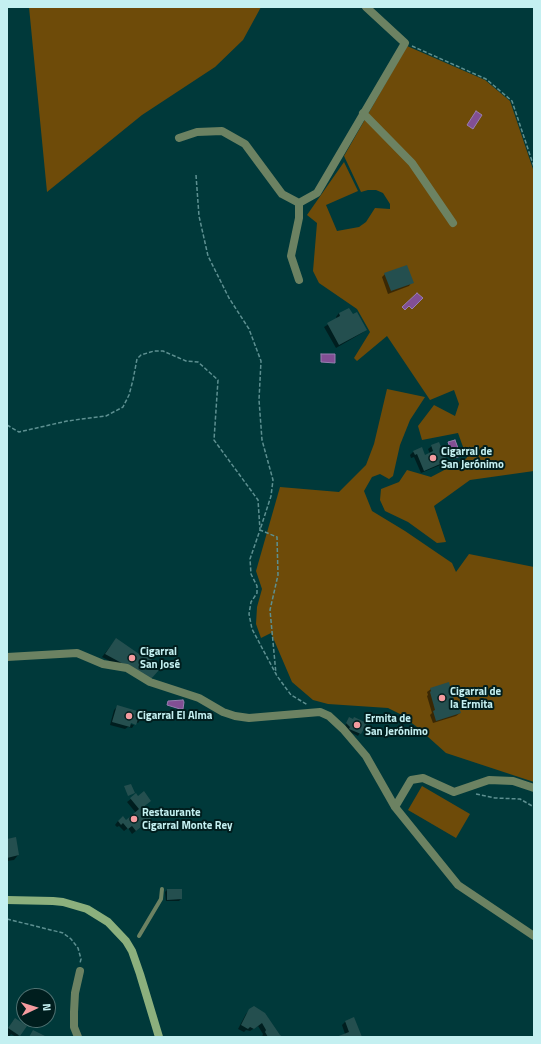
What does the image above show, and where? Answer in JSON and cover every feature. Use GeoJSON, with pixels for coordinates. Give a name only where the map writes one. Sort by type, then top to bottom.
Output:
{"type":"FeatureCollection","features":[{"type":"Feature","properties":{"kind":"main road"},"geometry":{"type":"LineString","coordinates":[[7,900],[53,900],[63,902],[87,909],[108,922],[126,941],[132,951],[159,1037]]}},
{"type":"Feature","properties":{"kind":"street"},"geometry":{"type":"LineString","coordinates":[[299,203],[316,193],[405,43],[366,7]]}},
{"type":"Feature","properties":{"kind":"street"},"geometry":{"type":"LineString","coordinates":[[363,113],[412,163],[453,223]]}},
{"type":"Feature","properties":{"kind":"street"},"geometry":{"type":"LineString","coordinates":[[179,138],[197,132],[222,131],[245,144],[282,194],[299,203]]}},
{"type":"Feature","properties":{"kind":"street"},"geometry":{"type":"LineString","coordinates":[[299,203],[299,218],[291,256],[299,280]]}},
{"type":"Feature","properties":{"kind":"street"},"geometry":{"type":"LineString","coordinates":[[7,657],[77,653],[103,664],[127,668],[150,682],[199,698],[236,716],[249,718],[320,712],[329,716],[343,729],[366,756],[395,807],[458,885],[534,936]]}},
{"type":"Feature","properties":{"kind":"street"},"geometry":{"type":"LineString","coordinates":[[395,807],[411,780],[423,778],[454,792],[489,780],[513,781],[534,788]]}},
{"type":"Feature","properties":{"kind":"street"},"geometry":{"type":"LineString","coordinates":[[78,1037],[74,1027],[74,1012],[75,993],[80,971]]}},
{"type":"Feature","properties":{"kind":"lane"},"geometry":{"type":"LineString","coordinates":[[139,936],[161,899],[162,889]]}},
{"type":"Feature","properties":{"kind":"path"},"geometry":{"type":"LineString","coordinates":[[405,43],[486,79],[512,100],[534,167]]}},
{"type":"Feature","properties":{"kind":"path"},"geometry":{"type":"LineString","coordinates":[[196,175],[200,216],[208,256],[229,298],[249,329],[260,361],[259,400],[262,440],[273,480],[271,496],[250,559],[251,574],[257,586],[257,593],[251,602],[249,614],[252,629],[276,676],[291,695],[320,712]]}},
{"type":"Feature","properties":{"kind":"path"},"geometry":{"type":"LineString","coordinates":[[7,425],[19,432],[66,421],[106,416],[123,407],[129,395],[136,359],[141,355],[154,351],[163,351],[186,361],[198,362],[218,380],[214,440],[258,500],[260,530]]}},
{"type":"Feature","properties":{"kind":"path"},"geometry":{"type":"LineString","coordinates":[[260,530],[277,537],[278,575],[270,610],[276,676]]}},
{"type":"Feature","properties":{"kind":"path"},"geometry":{"type":"LineString","coordinates":[[473,793],[495,798],[520,799],[534,807]]}},
{"type":"Feature","properties":{"kind":"path"},"geometry":{"type":"LineString","coordinates":[[7,919],[63,933],[71,939],[78,948],[81,958],[80,971]]}},
{"type":"Feature","properties":{"kind":"shaded area"},"geometry":{"type":"Polygon","coordinates":[[[29,7],[261,7],[243,40],[215,67],[142,115],[47,192],[29,7]]]}},
{"type":"Feature","properties":{"kind":"shaded area"},"geometry":{"type":"Polygon","coordinates":[[[407,46],[485,80],[510,101],[534,172],[534,471],[470,480],[434,506],[446,542],[437,543],[408,522],[385,511],[380,500],[381,489],[399,482],[407,470],[431,477],[467,458],[458,433],[422,440],[418,426],[434,405],[455,416],[459,404],[454,390],[430,400],[387,336],[357,361],[354,358],[370,332],[357,309],[319,283],[313,271],[317,223],[307,215],[344,162],[358,191],[326,205],[337,231],[359,227],[366,222],[375,208],[390,209],[390,204],[383,193],[376,190],[361,192],[344,156],[407,46]]]}},
{"type":"Feature","properties":{"kind":"shaded area"},"geometry":{"type":"Polygon","coordinates":[[[476,111],[482,115],[473,129],[467,125],[476,111]]]}},
{"type":"Feature","properties":{"kind":"shaded area"},"geometry":{"type":"Polygon","coordinates":[[[417,293],[423,298],[412,309],[409,306],[405,310],[402,307],[417,293]]]}},
{"type":"Feature","properties":{"kind":"shaded area"},"geometry":{"type":"Polygon","coordinates":[[[321,354],[335,354],[335,363],[321,362],[321,354]]]}},
{"type":"Feature","properties":{"kind":"shaded area"},"geometry":{"type":"Polygon","coordinates":[[[387,389],[425,397],[410,420],[400,445],[393,476],[389,479],[380,474],[372,477],[364,491],[372,511],[405,531],[452,563],[456,572],[469,554],[534,567],[534,782],[446,753],[417,727],[400,714],[388,708],[328,704],[313,700],[292,682],[271,633],[261,638],[256,624],[257,607],[262,589],[256,571],[280,487],[339,492],[366,465],[374,444],[387,389]]]}},
{"type":"Feature","properties":{"kind":"shaded area"},"geometry":{"type":"Polygon","coordinates":[[[455,440],[461,456],[454,458],[448,442],[455,440]]]}},
{"type":"Feature","properties":{"kind":"shaded area"},"geometry":{"type":"Polygon","coordinates":[[[183,700],[183,709],[167,705],[168,701],[183,700]]]}},
{"type":"Feature","properties":{"kind":"shaded area"},"geometry":{"type":"Polygon","coordinates":[[[422,786],[470,814],[456,838],[408,810],[422,786]]]}},
{"type":"Feature","properties":{"kind":"building"},"geometry":{"type":"Polygon","coordinates":[[[407,265],[414,283],[391,291],[384,273],[407,265]]]}},
{"type":"Feature","properties":{"kind":"building"},"geometry":{"type":"Polygon","coordinates":[[[349,308],[353,314],[357,312],[367,330],[339,345],[327,323],[340,316],[339,313],[349,308]]]}},
{"type":"Feature","properties":{"kind":"building","name":"Cigarral de San Jerónimo"},"geometry":{"type":"Polygon","coordinates":[[[439,442],[447,461],[424,471],[417,454],[415,455],[413,451],[422,447],[425,455],[433,451],[431,445],[439,442]]]}},
{"type":"Feature","properties":{"kind":"building","name":"Cigarral San José"},"geometry":{"type":"Polygon","coordinates":[[[116,638],[142,656],[145,653],[153,661],[151,663],[159,670],[151,679],[105,654],[116,638]]]}},
{"type":"Feature","properties":{"kind":"building","name":"Cigarral de la Ermita"},"geometry":{"type":"Polygon","coordinates":[[[449,682],[455,704],[458,704],[461,713],[436,721],[430,688],[449,682]]]}},
{"type":"Feature","properties":{"kind":"building","name":"Cigarral El Alma"},"geometry":{"type":"Polygon","coordinates":[[[117,705],[144,713],[142,720],[138,719],[136,725],[131,723],[130,727],[112,722],[117,705]]]}},
{"type":"Feature","properties":{"kind":"building","name":"Ermita de San Jerónimo"},"geometry":{"type":"Polygon","coordinates":[[[349,717],[353,719],[354,717],[367,723],[361,734],[349,729],[350,727],[346,723],[349,717]]]}},
{"type":"Feature","properties":{"kind":"building"},"geometry":{"type":"Polygon","coordinates":[[[131,784],[135,793],[128,796],[124,786],[131,784]]]}},
{"type":"Feature","properties":{"kind":"building"},"geometry":{"type":"Polygon","coordinates":[[[144,791],[151,801],[142,808],[151,819],[136,831],[132,826],[128,829],[123,823],[121,825],[118,821],[123,816],[126,820],[139,809],[130,798],[136,793],[138,796],[144,791]]]}},
{"type":"Feature","properties":{"kind":"building"},"geometry":{"type":"Polygon","coordinates":[[[16,837],[19,855],[7,858],[7,839],[16,837]]]}},
{"type":"Feature","properties":{"kind":"building"},"geometry":{"type":"Polygon","coordinates":[[[167,889],[182,889],[182,899],[167,900],[167,889]]]}},
{"type":"Feature","properties":{"kind":"building"},"geometry":{"type":"Polygon","coordinates":[[[254,1006],[265,1013],[283,1037],[268,1037],[262,1023],[254,1029],[250,1027],[248,1029],[241,1025],[249,1009],[254,1006]]]}},
{"type":"Feature","properties":{"kind":"building"},"geometry":{"type":"Polygon","coordinates":[[[354,1017],[362,1037],[336,1037],[349,1032],[345,1021],[354,1017]]]}},
{"type":"Feature","properties":{"kind":"building"},"geometry":{"type":"Polygon","coordinates":[[[15,1018],[16,1028],[26,1028],[20,1036],[8,1028],[15,1018]]]}},
{"type":"Feature","properties":{"kind":"building"},"geometry":{"type":"Polygon","coordinates":[[[33,1030],[47,1037],[29,1037],[33,1030]]]}},
{"type":"Feature","properties":{"kind":"place","name":"Cigarral de San Jerónimo"},"geometry":{"type":"Point","coordinates":[433,458]}},
{"type":"Feature","properties":{"kind":"place","name":"Cigarral San José"},"geometry":{"type":"Point","coordinates":[132,658]}},
{"type":"Feature","properties":{"kind":"place","name":"Cigarral de la Ermita"},"geometry":{"type":"Point","coordinates":[442,698]}},
{"type":"Feature","properties":{"kind":"place","name":"Cigarral El Alma"},"geometry":{"type":"Point","coordinates":[129,716]}},
{"type":"Feature","properties":{"kind":"place","name":"Ermita de San Jerónimo"},"geometry":{"type":"Point","coordinates":[357,725]}},
{"type":"Feature","properties":{"kind":"place","name":"Restaurante Cigarral Monte Rey"},"geometry":{"type":"Point","coordinates":[134,819]}}]}
